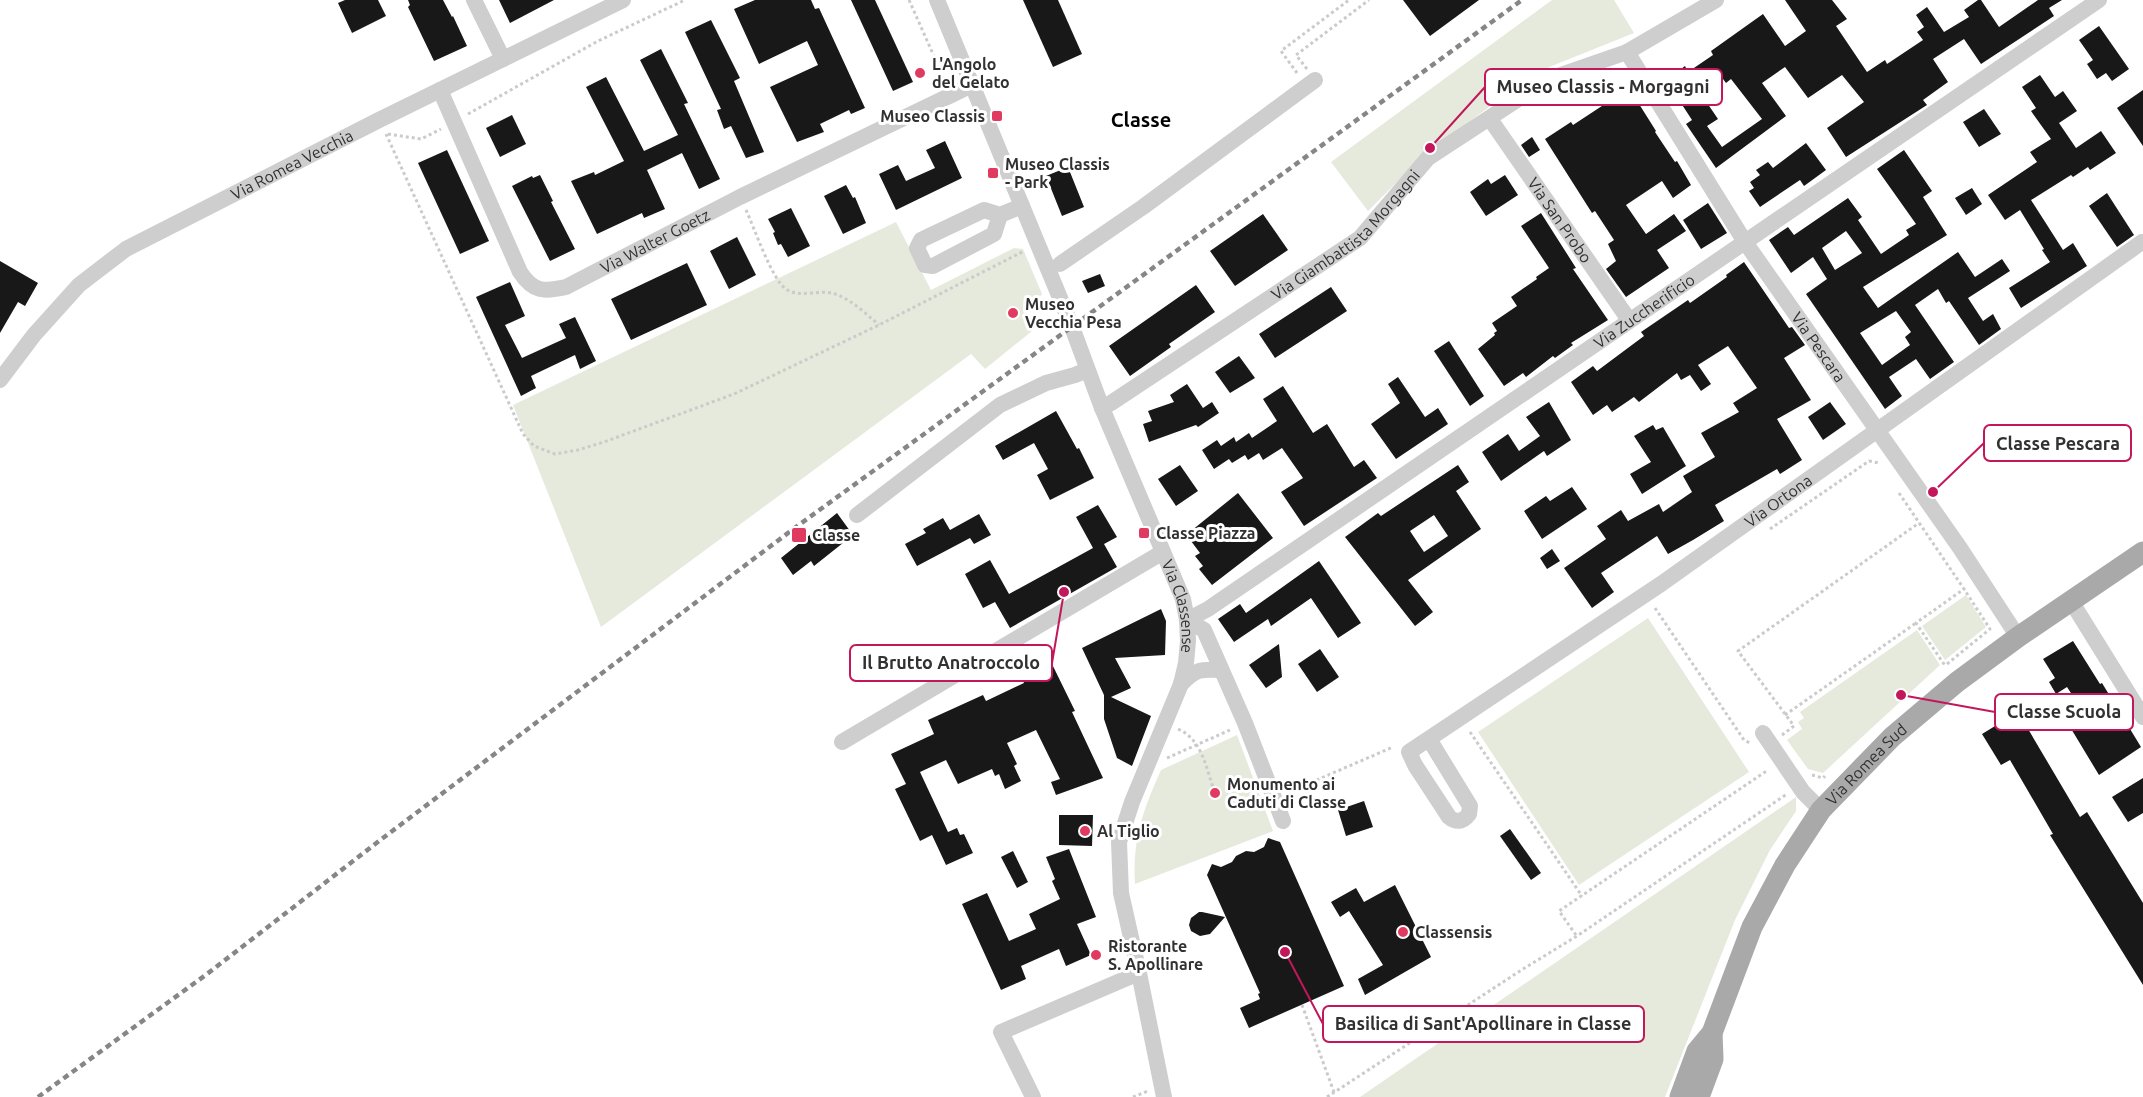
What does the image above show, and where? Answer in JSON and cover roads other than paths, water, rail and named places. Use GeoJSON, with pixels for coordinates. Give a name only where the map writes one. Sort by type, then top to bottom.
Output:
{"type":"FeatureCollection","features":[{"type":"Feature","properties":{"kind":"main road","name":"Via Romea Sud"},"geometry":{"type":"LineString","coordinates":[[1680,1097],[1697,1051],[1712,1033],[1752,927],[1785,865],[1821,810],[1951,674],[2018,637],[2143,552]]}},
{"type":"Feature","properties":{"kind":"main road","name":"Via Romea Sud"},"geometry":{"type":"LineString","coordinates":[[1699,1097],[1713,1059],[1712,1033]]}},
{"type":"Feature","properties":{"kind":"street"},"geometry":{"type":"LineString","coordinates":[[474,0],[503,59]]}},
{"type":"Feature","properties":{"kind":"street","name":"Via Romea Vecchia"},"geometry":{"type":"LineString","coordinates":[[0,380],[34,335],[78,285],[126,249],[383,127],[440,90],[622,0]]}},
{"type":"Feature","properties":{"kind":"street","name":"Via Classense"},"geometry":{"type":"LineString","coordinates":[[937,0],[1102,408],[1183,599],[1187,620],[1186,663],[1181,684],[1132,802],[1119,842],[1121,893],[1139,973],[1156,1094]]}},
{"type":"Feature","properties":{"kind":"street","name":"Via Giambattista Morgagni"},"geometry":{"type":"LineString","coordinates":[[1102,408],[1112,404],[1360,238],[1428,158],[1549,80],[1627,52],[1716,0]]}},
{"type":"Feature","properties":{"kind":"street","name":"Via Zuccherificio"},"geometry":{"type":"LineString","coordinates":[[1187,620],[1218,602],[2099,0]]}},
{"type":"Feature","properties":{"kind":"street","name":"Via Pescara"},"geometry":{"type":"LineString","coordinates":[[1627,52],[1745,242],[1877,429],[1954,551],[2018,637]]}},
{"type":"Feature","properties":{"kind":"street"},"geometry":{"type":"LineString","coordinates":[[1060,264],[1143,207],[1311,83]]}},
{"type":"Feature","properties":{"kind":"street","name":"Via Walter Goetz"},"geometry":{"type":"LineString","coordinates":[[440,90],[520,272],[527,283],[538,289],[547,290],[566,287],[740,197],[972,85]]}},
{"type":"Feature","properties":{"kind":"street","name":"Via San Probo"},"geometry":{"type":"LineString","coordinates":[[1490,119],[1629,320]]}},
{"type":"Feature","properties":{"kind":"street"},"geometry":{"type":"LineString","coordinates":[[1000,215],[994,234],[933,266],[922,263],[917,248],[921,240],[984,210],[1000,215],[1022,206]]}},
{"type":"Feature","properties":{"kind":"street","name":"Via Ortona"},"geometry":{"type":"LineString","coordinates":[[1429,739],[1470,806],[1471,810],[1466,819],[1457,822],[1449,817],[1409,752],[1429,739],[1664,593],[1877,429],[2142,242]]}},
{"type":"Feature","properties":{"kind":"street"},"geometry":{"type":"LineString","coordinates":[[857,515],[1000,405],[1046,383],[1087,370]]}},
{"type":"Feature","properties":{"kind":"street"},"geometry":{"type":"LineString","coordinates":[[842,742],[1163,552]]}},
{"type":"Feature","properties":{"kind":"street"},"geometry":{"type":"LineString","coordinates":[[2071,600],[2143,717]]}},
{"type":"Feature","properties":{"kind":"street"},"geometry":{"type":"LineString","coordinates":[[1187,620],[1204,630],[1245,723],[1283,821]]}},
{"type":"Feature","properties":{"kind":"street"},"geometry":{"type":"LineString","coordinates":[[1181,684],[1193,672],[1201,669],[1221,670]]}},
{"type":"Feature","properties":{"kind":"street"},"geometry":{"type":"LineString","coordinates":[[1758,739],[1821,810]]}},
{"type":"Feature","properties":{"kind":"street"},"geometry":{"type":"LineString","coordinates":[[1033,1097],[1000,1032],[1139,973]]}},
{"type":"Feature","properties":{"kind":"railway"},"geometry":{"type":"LineString","coordinates":[[38,1097],[207,974],[379,841],[796,527],[1522,0]]}},
{"type":"Feature","properties":{"kind":"place","name":"L'Angolo del Gelato"},"geometry":{"type":"Point","coordinates":[920,73]}},
{"type":"Feature","properties":{"kind":"place","name":"Museo Classis"},"geometry":{"type":"Point","coordinates":[997,116]}},
{"type":"Feature","properties":{"kind":"place","name":"Museo Classis - Morgagni"},"geometry":{"type":"Point","coordinates":[1430,148]}},
{"type":"Feature","properties":{"kind":"place","name":"Museo Classis - Park"},"geometry":{"type":"Point","coordinates":[993,173]}},
{"type":"Feature","properties":{"kind":"place","name":"Museo Vecchia Pesa"},"geometry":{"type":"Point","coordinates":[1013,313]}},
{"type":"Feature","properties":{"kind":"place","name":"Classe Pescara"},"geometry":{"type":"Point","coordinates":[1933,492]}},
{"type":"Feature","properties":{"kind":"place","name":"Classe Piazza"},"geometry":{"type":"Point","coordinates":[1144,533]}},
{"type":"Feature","properties":{"kind":"place","name":"Classe"},"geometry":{"type":"Point","coordinates":[799,535]}},
{"type":"Feature","properties":{"kind":"place","name":"Il Brutto Anatroccolo"},"geometry":{"type":"Point","coordinates":[1064,592]}},
{"type":"Feature","properties":{"kind":"place","name":"Classe Scuola"},"geometry":{"type":"Point","coordinates":[1901,695]}},
{"type":"Feature","properties":{"kind":"place","name":"Monumento ai Caduti di Classe"},"geometry":{"type":"Point","coordinates":[1215,793]}},
{"type":"Feature","properties":{"kind":"place","name":"Al Tiglio"},"geometry":{"type":"Point","coordinates":[1085,831]}},
{"type":"Feature","properties":{"kind":"place","name":"Classensis"},"geometry":{"type":"Point","coordinates":[1403,932]}},
{"type":"Feature","properties":{"kind":"place","name":"Basilica di Sant'Apollinare in Classe"},"geometry":{"type":"Point","coordinates":[1285,952]}},
{"type":"Feature","properties":{"kind":"place","name":"Ristorante S. Apollinare"},"geometry":{"type":"Point","coordinates":[1096,955]}},
{"type":"Feature","properties":{"kind":"district","name":"Classe"},"geometry":{"type":"Point","coordinates":[1141,119]}}]}
